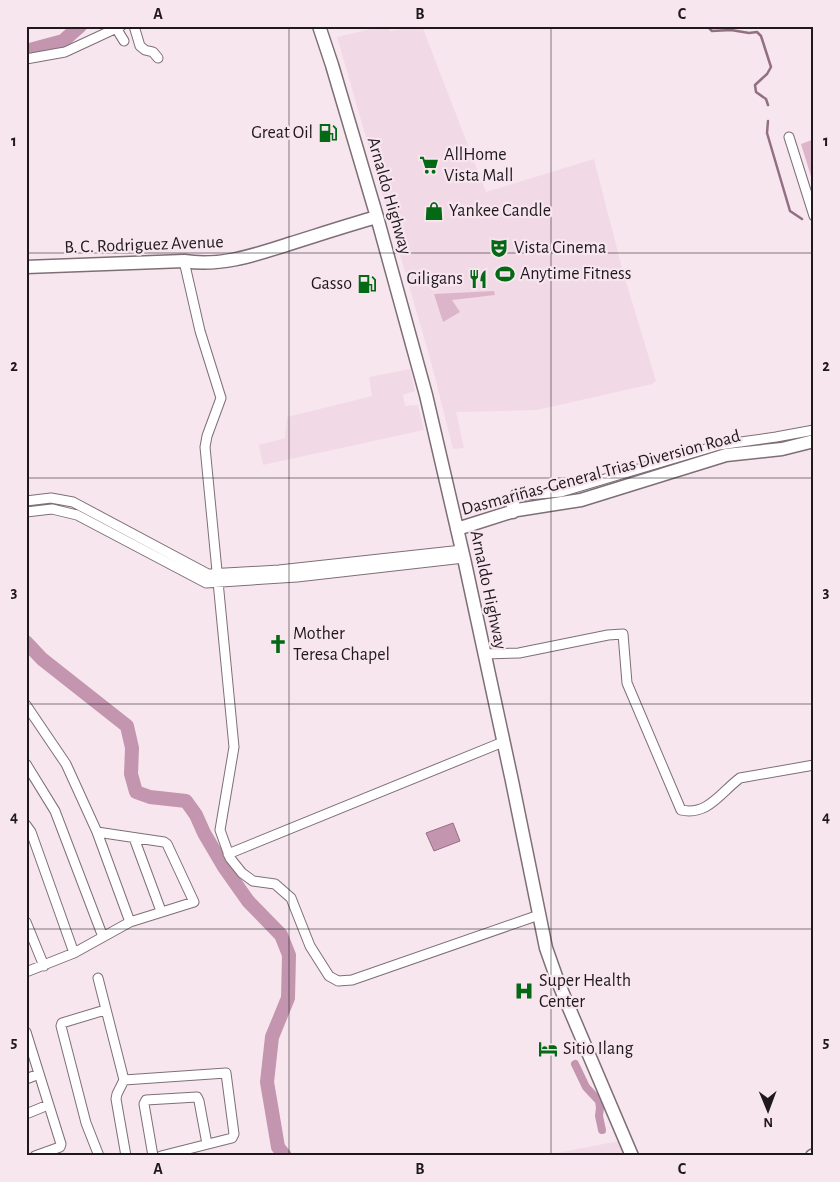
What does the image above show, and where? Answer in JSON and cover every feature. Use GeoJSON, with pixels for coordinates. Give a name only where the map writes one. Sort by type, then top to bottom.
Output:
{"type":"FeatureCollection","features":[{"type":"Feature","properties":{"kind":"main road","name":"Arnaldo Highway"},"geometry":{"type":"LineString","coordinates":[[319,26],[377,217],[420,373],[463,554],[546,948],[558,982],[632,1156]]}},
{"type":"Feature","properties":{"kind":"main road","name":"B. C. Rodriguez Avenue"},"geometry":{"type":"LineString","coordinates":[[26,267],[184,261],[201,264],[232,260],[377,217]]}},
{"type":"Feature","properties":{"kind":"main road","name":"Dasmariñas-General Trias Diversion Road"},"geometry":{"type":"LineString","coordinates":[[457,529],[513,512],[581,500],[726,455],[782,449],[814,441]]}},
{"type":"Feature","properties":{"kind":"main road"},"geometry":{"type":"LineString","coordinates":[[513,512],[513,500],[516,496]]}},
{"type":"Feature","properties":{"kind":"street"},"geometry":{"type":"LineString","coordinates":[[134,26],[140,46],[145,50],[153,52],[158,58]]}},
{"type":"Feature","properties":{"kind":"street"},"geometry":{"type":"LineString","coordinates":[[26,59],[65,52],[118,27],[124,41]]}},
{"type":"Feature","properties":{"kind":"street"},"geometry":{"type":"LineString","coordinates":[[789,137],[814,216]]}},
{"type":"Feature","properties":{"kind":"street"},"geometry":{"type":"LineString","coordinates":[[184,261],[200,331],[221,398],[207,436],[205,447],[234,747],[220,830],[230,858],[242,873],[253,881],[275,884],[291,898],[310,946],[329,976],[338,981],[352,980],[539,915]]}},
{"type":"Feature","properties":{"kind":"street","name":"Dasmariñas-General Trias Diversion Road"},"geometry":{"type":"LineString","coordinates":[[516,496],[551,494],[572,490],[730,442],[776,438],[814,430]]}},
{"type":"Feature","properties":{"kind":"street"},"geometry":{"type":"LineString","coordinates":[[26,501],[51,498],[73,502],[217,578]]}},
{"type":"Feature","properties":{"kind":"street"},"geometry":{"type":"LineString","coordinates":[[26,512],[52,509],[70,512],[102,527],[206,583],[217,578],[279,570],[463,554]]}},
{"type":"Feature","properties":{"kind":"street"},"geometry":{"type":"LineString","coordinates":[[484,654],[519,653],[608,635],[623,634],[627,683],[682,810],[689,812],[704,808],[718,799],[740,778],[814,765]]}},
{"type":"Feature","properties":{"kind":"street"},"geometry":{"type":"LineString","coordinates":[[28,710],[66,764],[97,832],[130,922]]}},
{"type":"Feature","properties":{"kind":"street"},"geometry":{"type":"LineString","coordinates":[[228,854],[503,742]]}},
{"type":"Feature","properties":{"kind":"street"},"geometry":{"type":"LineString","coordinates":[[26,764],[55,811],[103,937]]}},
{"type":"Feature","properties":{"kind":"street"},"geometry":{"type":"LineString","coordinates":[[26,824],[74,953]]}},
{"type":"Feature","properties":{"kind":"street"},"geometry":{"type":"LineString","coordinates":[[26,972],[74,953],[130,922],[194,902],[168,844],[97,832]]}},
{"type":"Feature","properties":{"kind":"street"},"geometry":{"type":"LineString","coordinates":[[134,838],[161,911]]}},
{"type":"Feature","properties":{"kind":"street"},"geometry":{"type":"LineString","coordinates":[[26,922],[44,966]]}},
{"type":"Feature","properties":{"kind":"street"},"geometry":{"type":"LineString","coordinates":[[98,978],[124,1080],[116,1099],[126,1156]]}},
{"type":"Feature","properties":{"kind":"street"},"geometry":{"type":"LineString","coordinates":[[98,1156],[86,1123],[61,1026],[62,1023],[105,1010]]}},
{"type":"Feature","properties":{"kind":"street"},"geometry":{"type":"LineString","coordinates":[[27,1038],[61,1146],[35,1156]]}},
{"type":"Feature","properties":{"kind":"street"},"geometry":{"type":"LineString","coordinates":[[124,1080],[226,1072],[234,1134],[232,1138],[161,1156]]}},
{"type":"Feature","properties":{"kind":"street"},"geometry":{"type":"LineString","coordinates":[[26,1079],[39,1074]]}},
{"type":"Feature","properties":{"kind":"street"},"geometry":{"type":"LineString","coordinates":[[153,1156],[144,1104],[146,1100],[196,1097],[199,1101],[207,1144]]}},
{"type":"Feature","properties":{"kind":"street"},"geometry":{"type":"LineString","coordinates":[[26,1114],[48,1105]]}},
{"type":"Feature","properties":{"kind":"shaded area"},"geometry":{"type":"Polygon","coordinates":[[[388,26],[390,31],[422,26],[486,192],[594,159],[623,272],[656,381],[652,384],[537,410],[456,412],[464,448],[453,449],[431,362],[337,37],[388,26]]]}},
{"type":"Feature","properties":{"kind":"shaded area"},"geometry":{"type":"Polygon","coordinates":[[[812,140],[814,145],[814,186],[801,144],[812,140]]]}},
{"type":"Feature","properties":{"kind":"shaded area"},"geometry":{"type":"Polygon","coordinates":[[[494,291],[495,295],[452,300],[460,312],[443,322],[434,294],[494,291]]]}},
{"type":"Feature","properties":{"kind":"shaded area"},"geometry":{"type":"Polygon","coordinates":[[[410,369],[415,391],[403,395],[405,406],[418,405],[424,430],[263,465],[259,445],[285,438],[287,417],[372,396],[369,377],[410,369]]]}},
{"type":"Feature","properties":{"kind":"shaded area"},"geometry":{"type":"Polygon","coordinates":[[[453,823],[460,841],[434,851],[426,833],[453,823]]]}},
{"type":"Feature","properties":{"kind":"shaded area"},"geometry":{"type":"Polygon","coordinates":[[[619,1141],[625,1153],[618,1156],[541,1156],[619,1141]]]}},
{"type":"Feature","properties":{"kind":"waterway"},"geometry":{"type":"LineString","coordinates":[[26,51],[63,41],[80,26]]}},
{"type":"Feature","properties":{"kind":"waterway"},"geometry":{"type":"LineString","coordinates":[[707,26],[712,31],[757,32],[761,36],[771,67],[767,74],[755,85],[756,92],[766,99],[768,105]]}},
{"type":"Feature","properties":{"kind":"waterway"},"geometry":{"type":"LineString","coordinates":[[768,121],[767,133],[790,211],[802,219]]}},
{"type":"Feature","properties":{"kind":"waterway"},"geometry":{"type":"LineString","coordinates":[[26,642],[42,659],[127,726],[132,748],[131,774],[136,792],[150,797],[186,801],[196,815],[224,867],[248,901],[281,935],[289,955],[288,998],[272,1037],[267,1082],[278,1147],[285,1156]]}},
{"type":"Feature","properties":{"kind":"waterway"},"geometry":{"type":"LineString","coordinates":[[575,1064],[586,1087],[599,1101],[599,1116],[602,1130]]}},
{"type":"Feature","properties":{"kind":"place","name":"Great Oil"},"geometry":{"type":"Point","coordinates":[328,133]}},
{"type":"Feature","properties":{"kind":"place","name":"AllHome Vista Mall"},"geometry":{"type":"Point","coordinates":[429,165]}},
{"type":"Feature","properties":{"kind":"place","name":"Yankee Candle"},"geometry":{"type":"Point","coordinates":[434,211]}},
{"type":"Feature","properties":{"kind":"place","name":"Vista Cinema"},"geometry":{"type":"Point","coordinates":[499,248]}},
{"type":"Feature","properties":{"kind":"place","name":"Anytime Fitness"},"geometry":{"type":"Point","coordinates":[505,274]}},
{"type":"Feature","properties":{"kind":"place","name":"Giligans"},"geometry":{"type":"Point","coordinates":[478,279]}},
{"type":"Feature","properties":{"kind":"place","name":"Gasso"},"geometry":{"type":"Point","coordinates":[367,284]}},
{"type":"Feature","properties":{"kind":"place","name":"Mother Teresa Chapel"},"geometry":{"type":"Point","coordinates":[278,644]}},
{"type":"Feature","properties":{"kind":"place","name":"Super Health Center"},"geometry":{"type":"Point","coordinates":[524,991]}},
{"type":"Feature","properties":{"kind":"place","name":"Sitio Ilang"},"geometry":{"type":"Point","coordinates":[548,1049]}}]}
